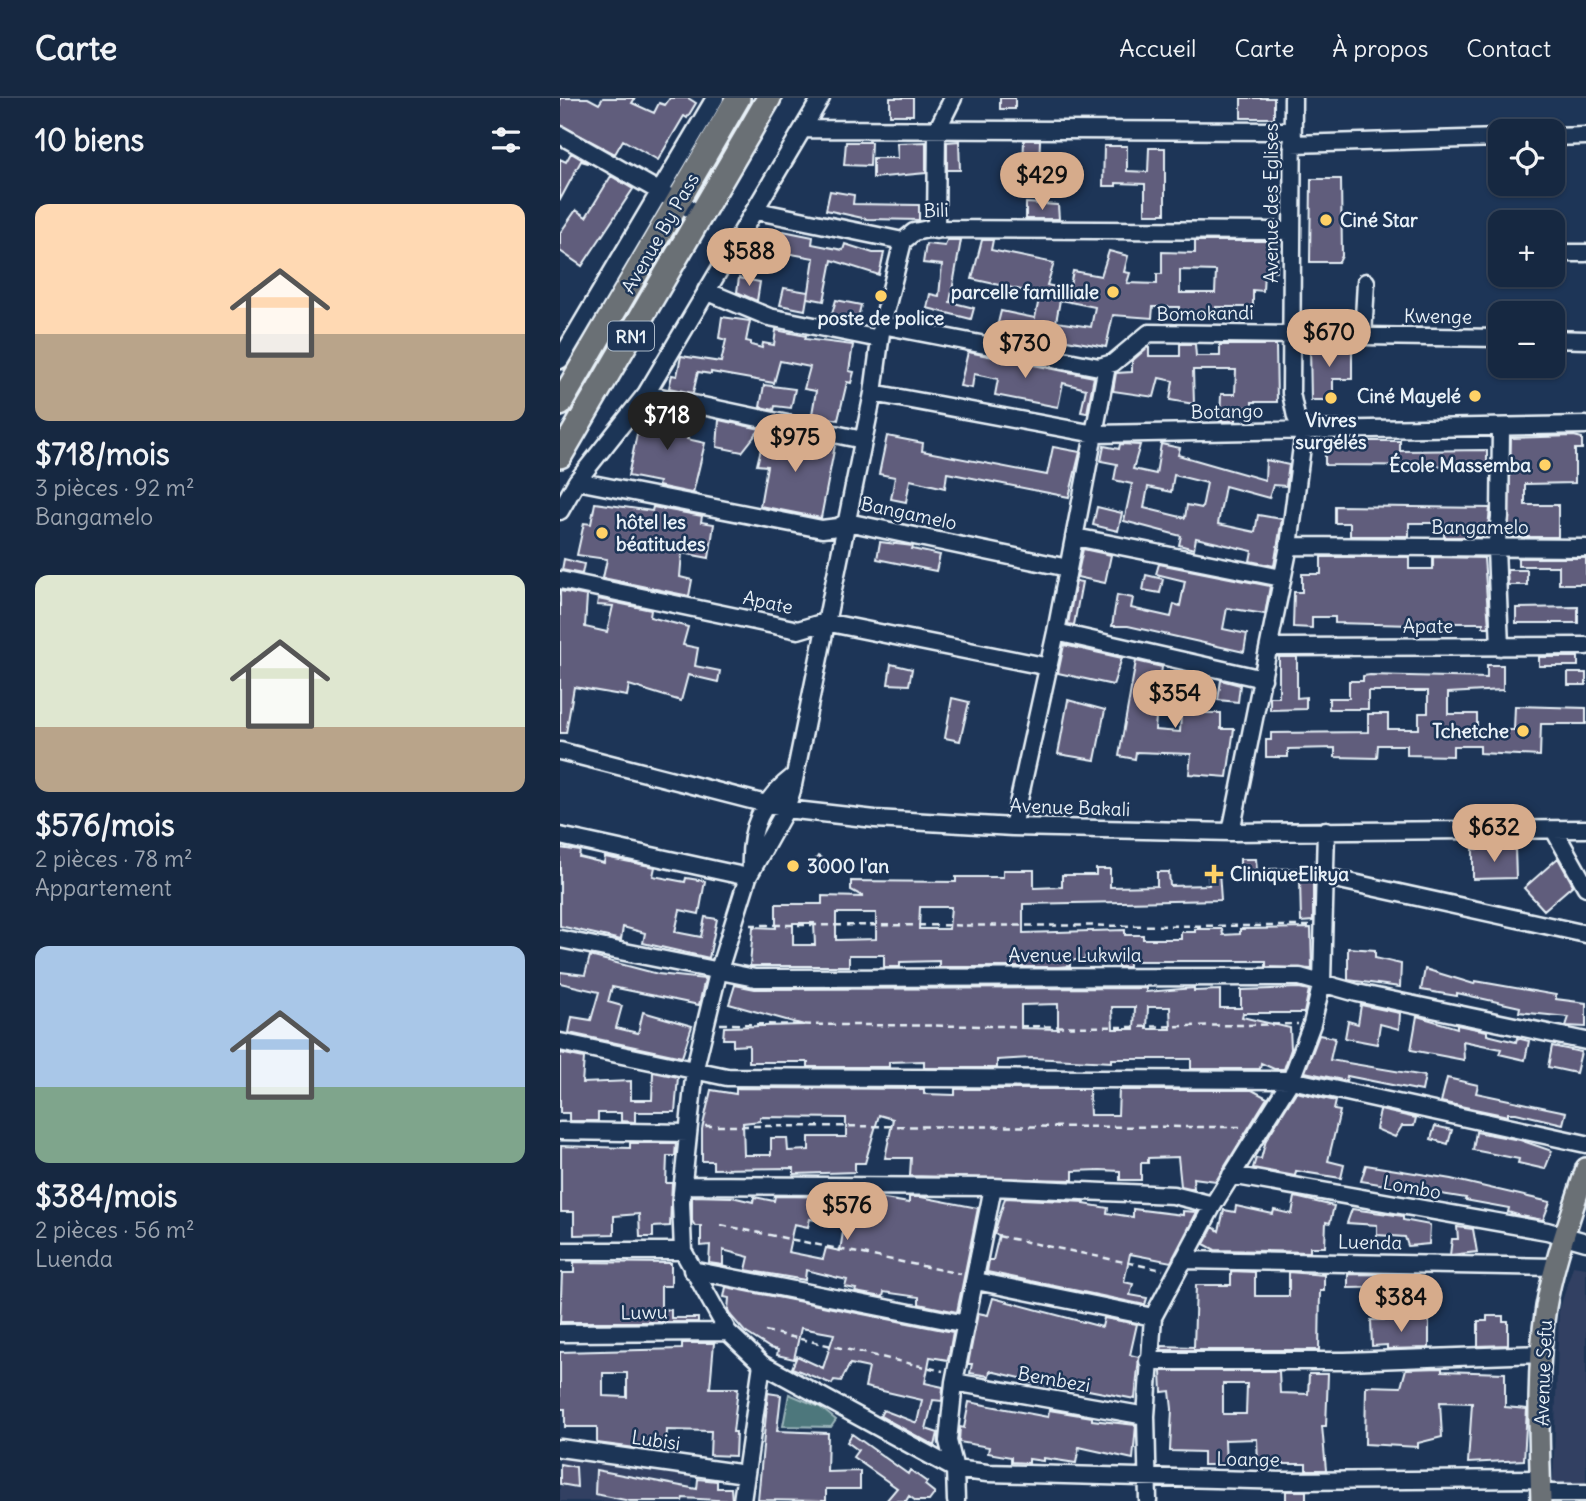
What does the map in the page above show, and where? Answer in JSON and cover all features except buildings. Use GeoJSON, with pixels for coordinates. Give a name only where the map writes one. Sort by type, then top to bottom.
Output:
{"type":"FeatureCollection","features":[{"type":"Feature","properties":{"kind":"highway","name":"Avenue By Pass"},"geometry":{"type":"LineString","coordinates":[[560,404],[669,199],[738,98]]}},
{"type":"Feature","properties":{"kind":"highway","name":"Avenue By Pass"},"geometry":{"type":"LineString","coordinates":[[560,456],[769,98]]}},
{"type":"Feature","properties":{"kind":"main road","name":"Avenue Sefu"},"geometry":{"type":"LineString","coordinates":[[1540,1491],[1541,1354],[1546,1307],[1555,1267],[1586,1168]]}},
{"type":"Feature","properties":{"kind":"street"},"geometry":{"type":"LineString","coordinates":[[560,360],[567,333],[669,199],[715,98]]}},
{"type":"Feature","properties":{"kind":"street"},"geometry":{"type":"LineString","coordinates":[[560,511],[578,481],[646,394],[706,291],[757,211],[821,98]]}},
{"type":"Feature","properties":{"kind":"street"},"geometry":{"type":"LineString","coordinates":[[936,230],[937,130],[953,98]]}},
{"type":"Feature","properties":{"kind":"street","name":"Avenue des Eglises"},"geometry":{"type":"LineString","coordinates":[[1293,98],[1291,393],[1296,417],[1304,431]]}},
{"type":"Feature","properties":{"kind":"street"},"geometry":{"type":"LineString","coordinates":[[804,129],[1488,138]]}},
{"type":"Feature","properties":{"kind":"street"},"geometry":{"type":"LineString","coordinates":[[560,135],[701,215]]}},
{"type":"Feature","properties":{"kind":"street"},"geometry":{"type":"LineString","coordinates":[[1565,137],[1586,136]]}},
{"type":"Feature","properties":{"kind":"street","name":"Bili"},"geometry":{"type":"LineString","coordinates":[[757,211],[903,241],[919,230],[1291,231]]}},
{"type":"Feature","properties":{"kind":"street"},"geometry":{"type":"LineString","coordinates":[[903,241],[881,332],[873,393],[786,809],[750,873],[718,973],[695,1068],[684,1185],[683,1251],[728,1332],[762,1364],[955,1469]]}},
{"type":"Feature","properties":{"kind":"street"},"geometry":{"type":"LineString","coordinates":[[1565,253],[1586,253]]}},
{"type":"Feature","properties":{"kind":"street"},"geometry":{"type":"LineString","coordinates":[[1363,336],[1366,282]]}},
{"type":"Feature","properties":{"kind":"street"},"geometry":{"type":"LineString","coordinates":[[706,291],[769,317],[1099,367],[1107,366],[1049,667],[1013,827]]}},
{"type":"Feature","properties":{"kind":"street","name":"Bomokandi"},"geometry":{"type":"LineString","coordinates":[[1107,366],[1149,333],[1291,335]]}},
{"type":"Feature","properties":{"kind":"street","name":"Kwenge"},"geometry":{"type":"LineString","coordinates":[[1291,335],[1488,338]]}},
{"type":"Feature","properties":{"kind":"street"},"geometry":{"type":"LineString","coordinates":[[1565,339],[1586,340]]}},
{"type":"Feature","properties":{"kind":"street","name":"Botango"},"geometry":{"type":"LineString","coordinates":[[873,393],[1095,434],[1586,425]]}},
{"type":"Feature","properties":{"kind":"street"},"geometry":{"type":"LineString","coordinates":[[646,394],[863,440]]}},
{"type":"Feature","properties":{"kind":"street"},"geometry":{"type":"LineString","coordinates":[[1500,647],[1496,548],[1500,517],[1502,428]]}},
{"type":"Feature","properties":{"kind":"street"},"geometry":{"type":"LineString","coordinates":[[1231,832],[1289,545],[1304,431]]}},
{"type":"Feature","properties":{"kind":"street","name":"Bangamelo"},"geometry":{"type":"LineString","coordinates":[[578,481],[822,529],[838,527],[847,522],[1068,568]]}},
{"type":"Feature","properties":{"kind":"street"},"geometry":{"type":"LineString","coordinates":[[1075,537],[1282,578]]}},
{"type":"Feature","properties":{"kind":"street","name":"Bangamelo"},"geometry":{"type":"LineString","coordinates":[[1289,545],[1586,548]]}},
{"type":"Feature","properties":{"kind":"street","name":"Apate"},"geometry":{"type":"LineString","coordinates":[[560,580],[799,630],[825,622],[1049,667]]}},
{"type":"Feature","properties":{"kind":"street"},"geometry":{"type":"LineString","coordinates":[[1056,632],[1264,679]]}},
{"type":"Feature","properties":{"kind":"street","name":"Apate"},"geometry":{"type":"LineString","coordinates":[[1269,647],[1586,646]]}},
{"type":"Feature","properties":{"kind":"street","name":"Avenue Bakali"},"geometry":{"type":"LineString","coordinates":[[560,751],[786,809],[875,819],[1013,827],[1231,832],[1586,829]]}},
{"type":"Feature","properties":{"kind":"street"},"geometry":{"type":"LineString","coordinates":[[750,873],[752,830],[764,804],[794,776]]}},
{"type":"Feature","properties":{"kind":"street"},"geometry":{"type":"LineString","coordinates":[[1148,1501],[1146,1416],[1153,1317],[1230,1175],[1291,1080],[1311,1024],[1322,982],[1326,830]]}},
{"type":"Feature","properties":{"kind":"street"},"geometry":{"type":"LineString","coordinates":[[1554,830],[1586,887]]}},
{"type":"Feature","properties":{"kind":"street"},"geometry":{"type":"LineString","coordinates":[[560,836],[750,873]]}},
{"type":"Feature","properties":{"kind":"street"},"geometry":{"type":"LineString","coordinates":[[1326,877],[1586,934]]}},
{"type":"Feature","properties":{"kind":"street","name":"Avenue Lukwila"},"geometry":{"type":"LineString","coordinates":[[560,939],[718,973],[755,978],[1300,977],[1357,993],[1586,1041]]}},
{"type":"Feature","properties":{"kind":"street"},"geometry":{"type":"LineString","coordinates":[[560,1042],[695,1068],[727,1077],[1291,1080],[1586,1144]]}},
{"type":"Feature","properties":{"kind":"street"},"geometry":{"type":"LineString","coordinates":[[560,1131],[688,1129]]}},
{"type":"Feature","properties":{"kind":"street","name":"Lombo"},"geometry":{"type":"LineString","coordinates":[[1230,1175],[1547,1231],[1586,1242]]}},
{"type":"Feature","properties":{"kind":"street"},"geometry":{"type":"LineString","coordinates":[[684,1185],[993,1187],[1173,1195],[1213,1205]]}},
{"type":"Feature","properties":{"kind":"street"},"geometry":{"type":"LineString","coordinates":[[956,1501],[955,1469],[948,1441],[955,1378],[993,1187]]}},
{"type":"Feature","properties":{"kind":"street"},"geometry":{"type":"LineString","coordinates":[[560,1251],[683,1251]]}},
{"type":"Feature","properties":{"kind":"street","name":"Luenda"},"geometry":{"type":"LineString","coordinates":[[1180,1267],[1555,1267]]}},
{"type":"Feature","properties":{"kind":"street"},"geometry":{"type":"LineString","coordinates":[[692,1270],[966,1324]]}},
{"type":"Feature","properties":{"kind":"street"},"geometry":{"type":"LineString","coordinates":[[976,1279],[1153,1317]]}},
{"type":"Feature","properties":{"kind":"street","name":"Luwu"},"geometry":{"type":"LineString","coordinates":[[560,1333],[728,1332]]}},
{"type":"Feature","properties":{"kind":"street"},"geometry":{"type":"LineString","coordinates":[[1148,1361],[1345,1361],[1541,1354]]}},
{"type":"Feature","properties":{"kind":"street"},"geometry":{"type":"LineString","coordinates":[[742,1501],[762,1364]]}},
{"type":"Feature","properties":{"kind":"street","name":"Bembezi"},"geometry":{"type":"LineString","coordinates":[[955,1378],[1146,1416]]}},
{"type":"Feature","properties":{"kind":"street","name":"Lubisi"},"geometry":{"type":"LineString","coordinates":[[560,1448],[745,1474]]}},
{"type":"Feature","properties":{"kind":"street","name":"Loange"},"geometry":{"type":"LineString","coordinates":[[955,1469],[987,1473],[1586,1493]]}},
{"type":"Feature","properties":{"kind":"path"},"geometry":{"type":"LineString","coordinates":[[733,925],[1324,926]]}},
{"type":"Feature","properties":{"kind":"path"},"geometry":{"type":"LineString","coordinates":[[706,1024],[1129,1027],[1311,1024]]}},
{"type":"Feature","properties":{"kind":"path"},"geometry":{"type":"LineString","coordinates":[[688,1129],[1262,1127]]}},
{"type":"Feature","properties":{"kind":"path"},"geometry":{"type":"LineString","coordinates":[[721,1225],[976,1279]]}},
{"type":"Feature","properties":{"kind":"path"},"geometry":{"type":"LineString","coordinates":[[985,1234],[1180,1267]]}},
{"type":"Feature","properties":{"kind":"path"},"geometry":{"type":"LineString","coordinates":[[765,1331],[955,1378]]}},
{"type":"Feature","properties":{"kind":"shaded area"},"geometry":{"type":"Polygon","coordinates":[[[1573,1266],[1586,1268],[1586,1486],[1553,1485],[1559,1311],[1573,1266]]]}},
{"type":"Feature","properties":{"kind":"shaded area"},"geometry":{"type":"Polygon","coordinates":[[[560,1455],[692,1477],[693,1501],[560,1501],[560,1455]]]}},
{"type":"Feature","properties":{"kind":"green space"},"geometry":{"type":"Polygon","coordinates":[[[789,1394],[820,1407],[836,1420],[831,1427],[783,1426],[789,1394]]]}},
{"type":"Feature","properties":{"kind":"place","name":"Ciné Star"},"geometry":{"type":"Point","coordinates":[1326,220]}},
{"type":"Feature","properties":{"kind":"place","name":"parcelle familliale"},"geometry":{"type":"Point","coordinates":[1113,292]}},
{"type":"Feature","properties":{"kind":"place","name":"poste de police"},"geometry":{"type":"Point","coordinates":[881,296]}},
{"type":"Feature","properties":{"kind":"place","name":"Ciné Mayelé"},"geometry":{"type":"Point","coordinates":[1475,396]}},
{"type":"Feature","properties":{"kind":"place","name":"Vivres surgélés"},"geometry":{"type":"Point","coordinates":[1331,398]}},
{"type":"Feature","properties":{"kind":"place","name":"École Massemba"},"geometry":{"type":"Point","coordinates":[1545,465]}},
{"type":"Feature","properties":{"kind":"place","name":"hôtel les béatitudes"},"geometry":{"type":"Point","coordinates":[602,533]}},
{"type":"Feature","properties":{"kind":"place","name":"Tchetche"},"geometry":{"type":"Point","coordinates":[1523,731]}},
{"type":"Feature","properties":{"kind":"place","name":"3000 l'an"},"geometry":{"type":"Point","coordinates":[793,866]}},
{"type":"Feature","properties":{"kind":"place","name":"CliniqueElikya"},"geometry":{"type":"Point","coordinates":[1214,874]}}]}
